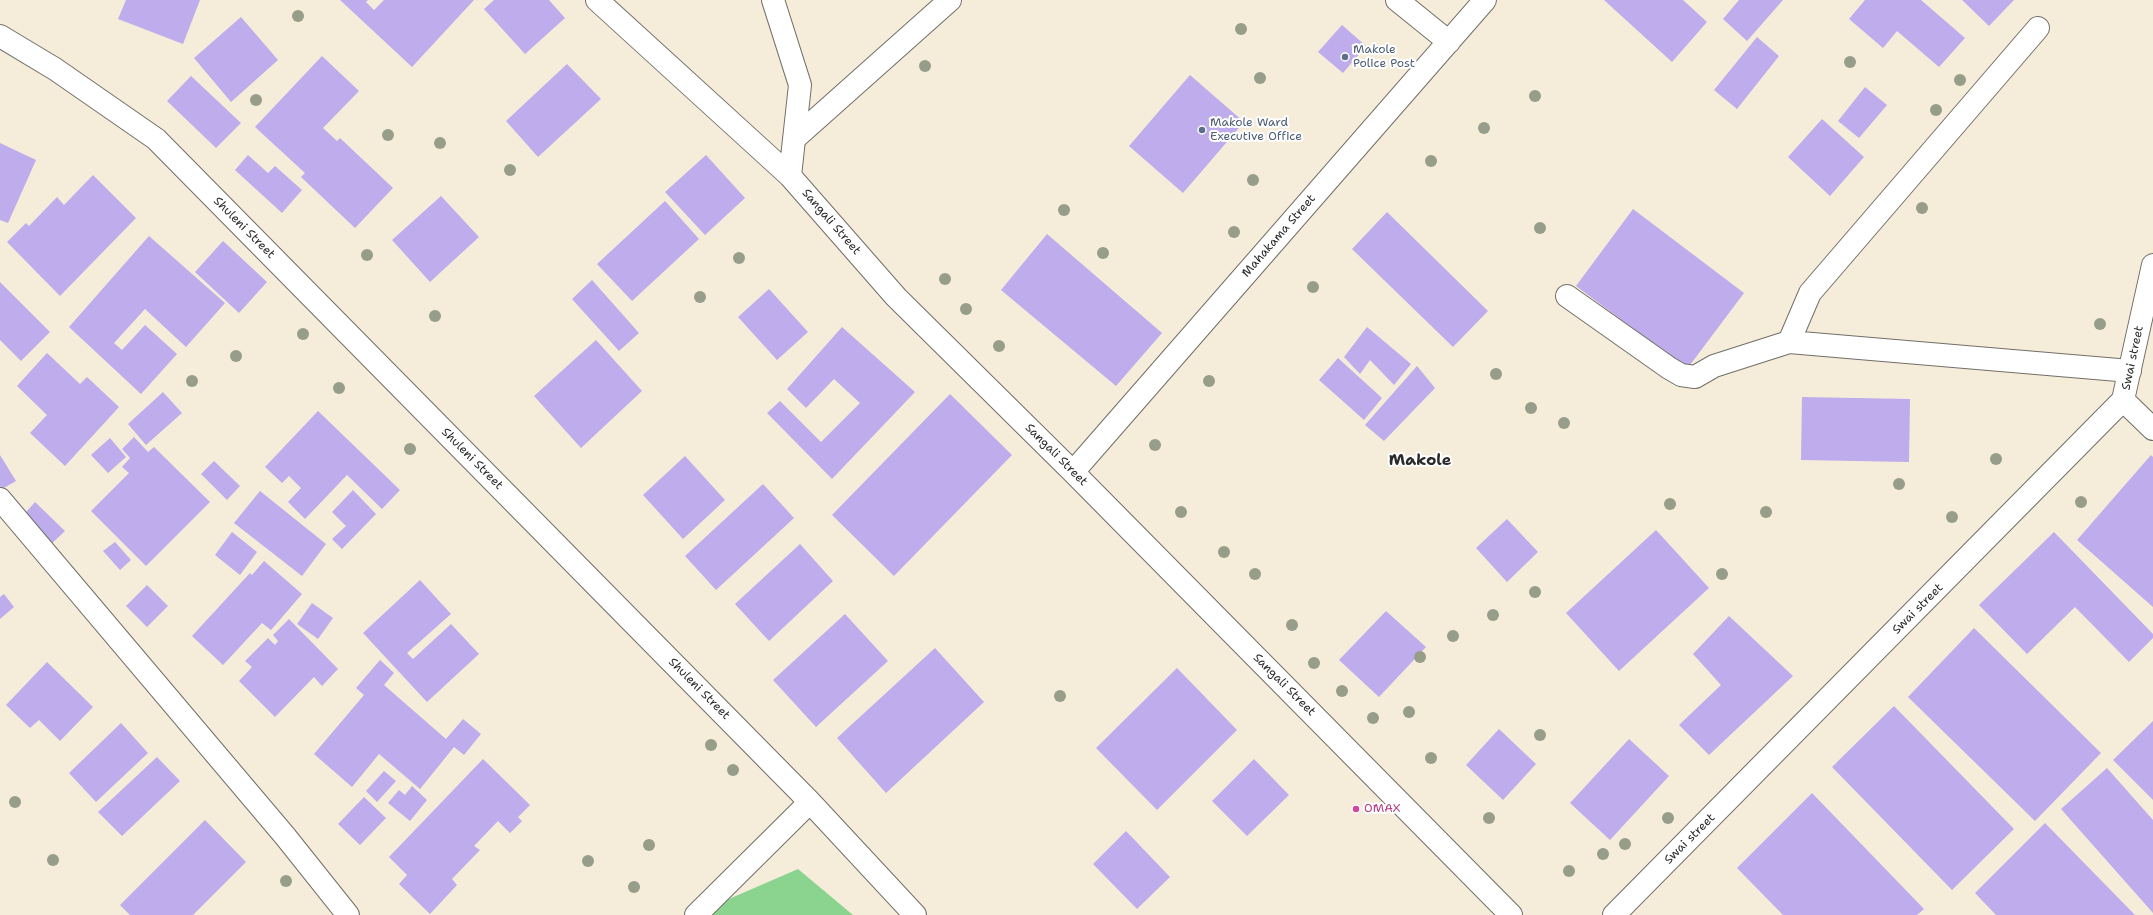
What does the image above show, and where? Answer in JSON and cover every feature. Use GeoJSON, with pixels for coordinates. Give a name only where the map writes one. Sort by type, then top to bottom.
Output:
{"type":"FeatureCollection","features":[{"type":"Feature","properties":{"kind":"street","name":"Sangali Street"},"geometry":{"type":"LineString","coordinates":[[597,0],[790,176],[896,297],[1073,472],[1511,915]]}},
{"type":"Feature","properties":{"kind":"street"},"geometry":{"type":"LineString","coordinates":[[773,0],[800,85],[790,176]]}},
{"type":"Feature","properties":{"kind":"street"},"geometry":{"type":"LineString","coordinates":[[794,139],[950,0]]}},
{"type":"Feature","properties":{"kind":"street"},"geometry":{"type":"LineString","coordinates":[[1397,0],[1449,42]]}},
{"type":"Feature","properties":{"kind":"street","name":"Mahakama Street"},"geometry":{"type":"LineString","coordinates":[[1073,472],[1485,0]]}},
{"type":"Feature","properties":{"kind":"street"},"geometry":{"type":"LineString","coordinates":[[1789,342],[1810,293],[2038,28]]}},
{"type":"Feature","properties":{"kind":"street","name":"Shuleni Street"},"geometry":{"type":"LineString","coordinates":[[0,36],[55,69],[156,139],[810,802],[916,915]]}},
{"type":"Feature","properties":{"kind":"street","name":"Swai street"},"geometry":{"type":"LineString","coordinates":[[1614,915],[2123,400],[2153,265]]}},
{"type":"Feature","properties":{"kind":"street"},"geometry":{"type":"LineString","coordinates":[[1567,296],[1681,375],[1695,377],[1714,366],[1789,342],[2130,371]]}},
{"type":"Feature","properties":{"kind":"street"},"geometry":{"type":"LineString","coordinates":[[2123,400],[2153,429]]}},
{"type":"Feature","properties":{"kind":"street"},"geometry":{"type":"LineString","coordinates":[[0,499],[285,836],[348,915]]}},
{"type":"Feature","properties":{"kind":"street"},"geometry":{"type":"LineString","coordinates":[[696,915],[810,802]]}},
{"type":"Feature","properties":{"kind":"green space"},"geometry":{"type":"Polygon","coordinates":[[[798,869],[853,915],[692,915],[798,869]]]}},
{"type":"Feature","properties":{"kind":"building"},"geometry":{"type":"Polygon","coordinates":[[[126,0],[200,0],[183,44],[118,19],[126,0]]]}},
{"type":"Feature","properties":{"kind":"building"},"geometry":{"type":"Polygon","coordinates":[[[340,0],[368,0],[366,2],[374,10],[384,0],[474,0],[412,67],[340,0]]]}},
{"type":"Feature","properties":{"kind":"building"},"geometry":{"type":"Polygon","coordinates":[[[494,0],[549,0],[565,18],[525,54],[484,9],[494,0]]]}},
{"type":"Feature","properties":{"kind":"building"},"geometry":{"type":"Polygon","coordinates":[[[1604,0],[1683,0],[1707,22],[1672,62],[1604,0]]]}},
{"type":"Feature","properties":{"kind":"building"},"geometry":{"type":"Polygon","coordinates":[[[1739,0],[1783,0],[1747,41],[1723,19],[1739,0]]]}},
{"type":"Feature","properties":{"kind":"building"},"geometry":{"type":"Polygon","coordinates":[[[1865,0],[1921,0],[1965,38],[1939,67],[1897,31],[1883,48],[1849,19],[1865,0]]]}},
{"type":"Feature","properties":{"kind":"building"},"geometry":{"type":"Polygon","coordinates":[[[1962,0],[2014,0],[1989,26],[1962,0]]]}},
{"type":"Feature","properties":{"kind":"building"},"geometry":{"type":"Polygon","coordinates":[[[241,17],[278,60],[231,102],[194,58],[241,17]]]}},
{"type":"Feature","properties":{"kind":"building"},"geometry":{"type":"Polygon","coordinates":[[[1342,25],[1366,46],[1343,73],[1318,52],[1342,25]]]}},
{"type":"Feature","properties":{"kind":"building"},"geometry":{"type":"Polygon","coordinates":[[[1757,37],[1779,56],[1737,109],[1714,90],[1757,37]]]}},
{"type":"Feature","properties":{"kind":"building"},"geometry":{"type":"Polygon","coordinates":[[[322,56],[359,91],[323,128],[337,141],[340,138],[393,188],[355,228],[301,177],[305,173],[255,127],[322,56]]]}},
{"type":"Feature","properties":{"kind":"building"},"geometry":{"type":"Polygon","coordinates":[[[567,64],[601,99],[538,157],[506,121],[567,64]]]}},
{"type":"Feature","properties":{"kind":"building"},"geometry":{"type":"Polygon","coordinates":[[[1190,75],[1244,122],[1183,193],[1129,146],[1190,75]]]}},
{"type":"Feature","properties":{"kind":"building"},"geometry":{"type":"Polygon","coordinates":[[[191,76],[241,123],[216,148],[167,101],[191,76]]]}},
{"type":"Feature","properties":{"kind":"building"},"geometry":{"type":"Polygon","coordinates":[[[1865,87],[1887,105],[1859,138],[1838,121],[1865,87]]]}},
{"type":"Feature","properties":{"kind":"building"},"geometry":{"type":"Polygon","coordinates":[[[1822,119],[1864,157],[1830,196],[1788,157],[1822,119]]]}},
{"type":"Feature","properties":{"kind":"building"},"geometry":{"type":"Polygon","coordinates":[[[0,143],[36,160],[8,223],[0,220],[0,143]]]}},
{"type":"Feature","properties":{"kind":"building"},"geometry":{"type":"Polygon","coordinates":[[[248,155],[268,173],[275,166],[302,190],[282,213],[235,170],[248,155]]]}},
{"type":"Feature","properties":{"kind":"building"},"geometry":{"type":"Polygon","coordinates":[[[706,155],[745,198],[705,235],[665,192],[706,155]]]}},
{"type":"Feature","properties":{"kind":"building"},"geometry":{"type":"Polygon","coordinates":[[[93,175],[136,218],[60,296],[7,242],[26,223],[29,226],[57,197],[64,205],[93,175]]]}},
{"type":"Feature","properties":{"kind":"building"},"geometry":{"type":"Polygon","coordinates":[[[441,196],[479,237],[430,282],[392,240],[441,196]]]}},
{"type":"Feature","properties":{"kind":"building"},"geometry":{"type":"Polygon","coordinates":[[[665,201],[699,239],[632,301],[597,264],[665,201]]]}},
{"type":"Feature","properties":{"kind":"building"},"geometry":{"type":"Polygon","coordinates":[[[1633,209],[1744,293],[1687,369],[1576,286],[1633,209]]]}},
{"type":"Feature","properties":{"kind":"building"},"geometry":{"type":"Polygon","coordinates":[[[1387,212],[1488,311],[1453,347],[1352,249],[1387,212]]]}},
{"type":"Feature","properties":{"kind":"building"},"geometry":{"type":"Polygon","coordinates":[[[1047,234],[1162,333],[1116,386],[1001,290],[1047,234]]]}},
{"type":"Feature","properties":{"kind":"building"},"geometry":{"type":"Polygon","coordinates":[[[149,236],[225,303],[186,347],[145,309],[114,343],[122,350],[145,325],[177,354],[141,394],[69,327],[149,236]]]}},
{"type":"Feature","properties":{"kind":"building"},"geometry":{"type":"Polygon","coordinates":[[[223,241],[267,282],[239,313],[195,272],[223,241]]]}},
{"type":"Feature","properties":{"kind":"building"},"geometry":{"type":"Polygon","coordinates":[[[592,280],[639,333],[619,351],[572,299],[592,280]]]}},
{"type":"Feature","properties":{"kind":"building"},"geometry":{"type":"Polygon","coordinates":[[[0,282],[50,332],[21,361],[0,340],[0,282]]]}},
{"type":"Feature","properties":{"kind":"building"},"geometry":{"type":"Polygon","coordinates":[[[769,289],[808,332],[777,360],[738,317],[769,289]]]}},
{"type":"Feature","properties":{"kind":"building"},"geometry":{"type":"Polygon","coordinates":[[[842,327],[915,392],[832,479],[767,413],[780,401],[821,442],[860,403],[834,379],[806,408],[787,389],[842,327]]]}},
{"type":"Feature","properties":{"kind":"building"},"geometry":{"type":"Polygon","coordinates":[[[1367,327],[1411,364],[1394,385],[1370,360],[1360,374],[1344,357],[1367,327]]]}},
{"type":"Feature","properties":{"kind":"building"},"geometry":{"type":"Polygon","coordinates":[[[596,340],[642,391],[581,448],[534,396],[596,340]]]}},
{"type":"Feature","properties":{"kind":"building"},"geometry":{"type":"Polygon","coordinates":[[[47,353],[80,384],[87,377],[119,407],[65,466],[30,433],[47,415],[17,386],[47,353]]]}},
{"type":"Feature","properties":{"kind":"building"},"geometry":{"type":"Polygon","coordinates":[[[1338,358],[1382,398],[1364,420],[1319,380],[1338,358]]]}},
{"type":"Feature","properties":{"kind":"building"},"geometry":{"type":"Polygon","coordinates":[[[1417,366],[1435,388],[1384,441],[1365,425],[1417,366]]]}},
{"type":"Feature","properties":{"kind":"building"},"geometry":{"type":"Polygon","coordinates":[[[163,392],[182,413],[146,445],[128,424],[163,392]]]}},
{"type":"Feature","properties":{"kind":"building"},"geometry":{"type":"Polygon","coordinates":[[[950,394],[1012,455],[894,576],[832,515],[950,394]]]}},
{"type":"Feature","properties":{"kind":"building"},"geometry":{"type":"Polygon","coordinates":[[[1802,397],[1910,399],[1909,462],[1801,460],[1802,397]]]}},
{"type":"Feature","properties":{"kind":"building"},"geometry":{"type":"Polygon","coordinates":[[[318,411],[400,490],[382,509],[347,475],[305,519],[288,502],[301,488],[289,476],[282,483],[265,467],[318,411]]]}},
{"type":"Feature","properties":{"kind":"building"},"geometry":{"type":"Polygon","coordinates":[[[134,437],[148,452],[154,447],[210,502],[146,566],[91,511],[129,473],[122,467],[130,458],[122,449],[134,437]]]}},
{"type":"Feature","properties":{"kind":"building"},"geometry":{"type":"Polygon","coordinates":[[[110,438],[126,457],[108,473],[91,455],[110,438]]]}},
{"type":"Feature","properties":{"kind":"building"},"geometry":{"type":"Polygon","coordinates":[[[0,455],[16,481],[2,489],[0,486],[0,455]]]}},
{"type":"Feature","properties":{"kind":"building"},"geometry":{"type":"Polygon","coordinates":[[[2151,455],[2153,457],[2153,607],[2077,540],[2151,455]]]}},
{"type":"Feature","properties":{"kind":"building"},"geometry":{"type":"Polygon","coordinates":[[[685,456],[725,500],[683,539],[643,495],[685,456]]]}},
{"type":"Feature","properties":{"kind":"building"},"geometry":{"type":"Polygon","coordinates":[[[214,461],[240,486],[227,500],[201,474],[214,461]]]}},
{"type":"Feature","properties":{"kind":"building"},"geometry":{"type":"Polygon","coordinates":[[[763,484],[794,518],[716,590],[685,556],[763,484]]]}},
{"type":"Feature","properties":{"kind":"building"},"geometry":{"type":"Polygon","coordinates":[[[353,490],[376,514],[342,549],[332,539],[346,526],[332,512],[353,490]]]}},
{"type":"Feature","properties":{"kind":"building"},"geometry":{"type":"Polygon","coordinates":[[[260,491],[326,544],[302,576],[234,523],[260,491]]]}},
{"type":"Feature","properties":{"kind":"building"},"geometry":{"type":"Polygon","coordinates":[[[35,502],[65,531],[46,549],[18,521],[35,502]]]}},
{"type":"Feature","properties":{"kind":"building"},"geometry":{"type":"Polygon","coordinates":[[[1507,519],[1538,552],[1507,582],[1476,548],[1507,519]]]}},
{"type":"Feature","properties":{"kind":"building"},"geometry":{"type":"Polygon","coordinates":[[[1656,530],[1709,588],[1619,671],[1566,613],[1656,530]]]}},
{"type":"Feature","properties":{"kind":"building"},"geometry":{"type":"Polygon","coordinates":[[[232,532],[257,552],[240,575],[215,555],[232,532]]]}},
{"type":"Feature","properties":{"kind":"building"},"geometry":{"type":"Polygon","coordinates":[[[2054,532],[2153,634],[2153,638],[2129,662],[2075,607],[2027,654],[1979,605],[2054,532]]]}},
{"type":"Feature","properties":{"kind":"building"},"geometry":{"type":"Polygon","coordinates":[[[115,542],[131,560],[120,570],[103,551],[115,542]]]}},
{"type":"Feature","properties":{"kind":"building"},"geometry":{"type":"Polygon","coordinates":[[[800,544],[833,581],[769,641],[735,604],[800,544]]]}},
{"type":"Feature","properties":{"kind":"building"},"geometry":{"type":"Polygon","coordinates":[[[264,561],[302,594],[271,630],[262,623],[223,665],[192,636],[250,573],[252,575],[264,561]]]}},
{"type":"Feature","properties":{"kind":"building"},"geometry":{"type":"Polygon","coordinates":[[[420,580],[451,614],[407,653],[413,659],[451,624],[479,654],[427,702],[363,633],[420,580]]]}},
{"type":"Feature","properties":{"kind":"building"},"geometry":{"type":"Polygon","coordinates":[[[147,585],[168,606],[147,627],[126,606],[147,585]]]}},
{"type":"Feature","properties":{"kind":"building"},"geometry":{"type":"Polygon","coordinates":[[[4,594],[14,607],[0,619],[0,597],[4,594]]]}},
{"type":"Feature","properties":{"kind":"building"},"geometry":{"type":"Polygon","coordinates":[[[312,603],[333,618],[318,639],[297,624],[312,603]]]}},
{"type":"Feature","properties":{"kind":"building"},"geometry":{"type":"Polygon","coordinates":[[[1386,611],[1426,647],[1379,697],[1339,660],[1386,611]]]}},
{"type":"Feature","properties":{"kind":"building"},"geometry":{"type":"Polygon","coordinates":[[[845,614],[888,661],[816,727],[773,680],[845,614]]]}},
{"type":"Feature","properties":{"kind":"building"},"geometry":{"type":"Polygon","coordinates":[[[1729,616],[1793,676],[1709,755],[1679,725],[1721,685],[1693,654],[1729,616]]]}},
{"type":"Feature","properties":{"kind":"building"},"geometry":{"type":"Polygon","coordinates":[[[289,619],[338,669],[322,686],[314,677],[275,717],[239,681],[252,667],[245,661],[268,638],[275,645],[278,641],[273,635],[289,619]]]}},
{"type":"Feature","properties":{"kind":"building"},"geometry":{"type":"Polygon","coordinates":[[[1974,628],[2101,753],[2035,821],[1908,697],[1974,628]]]}},
{"type":"Feature","properties":{"kind":"building"},"geometry":{"type":"Polygon","coordinates":[[[935,648],[984,702],[886,793],[837,738],[935,648]]]}},
{"type":"Feature","properties":{"kind":"building"},"geometry":{"type":"Polygon","coordinates":[[[380,660],[394,673],[384,685],[446,739],[463,719],[481,734],[464,755],[454,747],[420,789],[379,754],[352,787],[314,754],[364,695],[356,688],[380,660]]]}},
{"type":"Feature","properties":{"kind":"building"},"geometry":{"type":"Polygon","coordinates":[[[47,662],[93,707],[60,741],[39,720],[30,728],[6,705],[47,662]]]}},
{"type":"Feature","properties":{"kind":"building"},"geometry":{"type":"Polygon","coordinates":[[[1177,668],[1237,730],[1157,810],[1096,748],[1177,668]]]}},
{"type":"Feature","properties":{"kind":"building"},"geometry":{"type":"Polygon","coordinates":[[[1894,706],[2014,829],[1952,890],[1832,767],[1894,706]]]}},
{"type":"Feature","properties":{"kind":"building"},"geometry":{"type":"Polygon","coordinates":[[[2153,721],[2153,800],[2113,760],[2153,721]]]}},
{"type":"Feature","properties":{"kind":"building"},"geometry":{"type":"Polygon","coordinates":[[[121,723],[148,753],[96,802],[69,773],[121,723]]]}},
{"type":"Feature","properties":{"kind":"building"},"geometry":{"type":"Polygon","coordinates":[[[1499,729],[1536,764],[1503,800],[1466,765],[1499,729]]]}},
{"type":"Feature","properties":{"kind":"building"},"geometry":{"type":"Polygon","coordinates":[[[1629,739],[1669,776],[1610,840],[1570,803],[1629,739]]]}},
{"type":"Feature","properties":{"kind":"building"},"geometry":{"type":"Polygon","coordinates":[[[157,757],[180,781],[122,836],[98,812],[157,757]]]}},
{"type":"Feature","properties":{"kind":"building"},"geometry":{"type":"Polygon","coordinates":[[[483,759],[530,805],[518,817],[522,821],[510,833],[498,821],[474,846],[480,850],[452,879],[457,885],[430,914],[399,884],[407,875],[389,857],[483,759]]]}},
{"type":"Feature","properties":{"kind":"building"},"geometry":{"type":"Polygon","coordinates":[[[1254,759],[1289,795],[1247,836],[1212,801],[1254,759]]]}},
{"type":"Feature","properties":{"kind":"building"},"geometry":{"type":"Polygon","coordinates":[[[2107,768],[2153,820],[2153,913],[2061,809],[2107,768]]]}},
{"type":"Feature","properties":{"kind":"building"},"geometry":{"type":"Polygon","coordinates":[[[384,771],[396,781],[377,802],[366,791],[384,771]]]}},
{"type":"Feature","properties":{"kind":"building"},"geometry":{"type":"Polygon","coordinates":[[[412,786],[427,800],[410,821],[388,803],[399,790],[405,795],[412,786]]]}},
{"type":"Feature","properties":{"kind":"building"},"geometry":{"type":"Polygon","coordinates":[[[1812,793],[1924,909],[1917,915],[1783,915],[1737,868],[1812,793]]]}},
{"type":"Feature","properties":{"kind":"building"},"geometry":{"type":"Polygon","coordinates":[[[364,797],[386,818],[360,845],[338,824],[364,797]]]}},
{"type":"Feature","properties":{"kind":"building"},"geometry":{"type":"Polygon","coordinates":[[[205,820],[246,862],[193,915],[130,915],[120,905],[205,820]]]}},
{"type":"Feature","properties":{"kind":"building"},"geometry":{"type":"Polygon","coordinates":[[[2045,823],[2135,915],[1996,915],[1975,893],[2045,823]]]}},
{"type":"Feature","properties":{"kind":"building"},"geometry":{"type":"Polygon","coordinates":[[[1126,831],[1170,877],[1137,909],[1093,864],[1126,831]]]}},
{"type":"Feature","properties":{"kind":"place","name":"Makole Police Post"},"geometry":{"type":"Point","coordinates":[1345,57]}},
{"type":"Feature","properties":{"kind":"place","name":"Makole Ward Executive Office"},"geometry":{"type":"Point","coordinates":[1202,130]}},
{"type":"Feature","properties":{"kind":"place","name":"OMAX"},"geometry":{"type":"Point","coordinates":[1356,809]}},
{"type":"Feature","properties":{"kind":"district","name":"Makole"},"geometry":{"type":"Point","coordinates":[1420,461]}}]}
